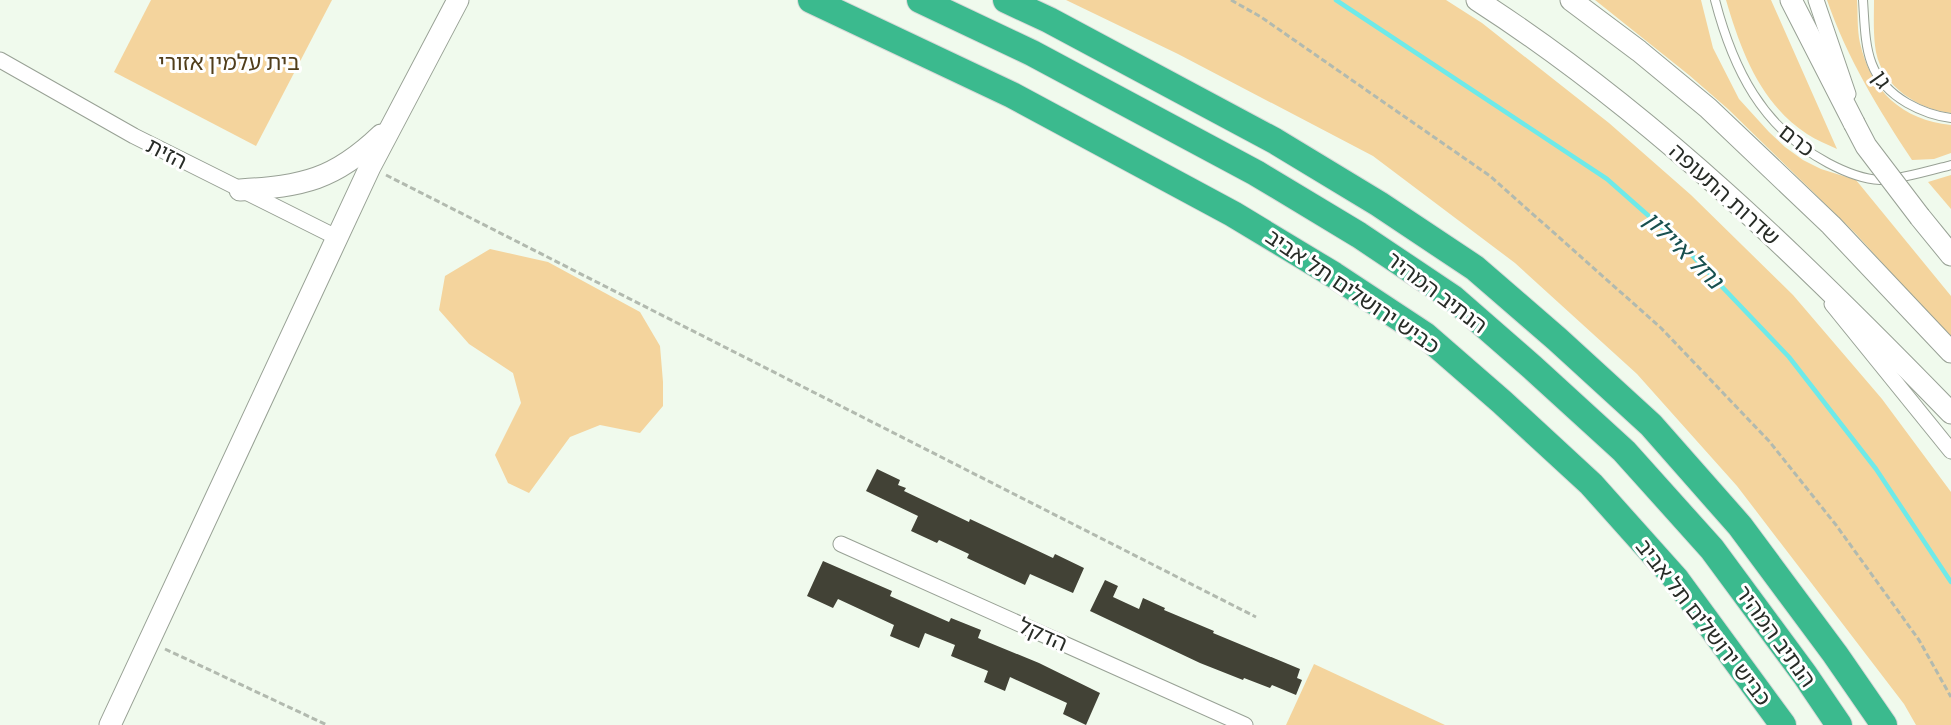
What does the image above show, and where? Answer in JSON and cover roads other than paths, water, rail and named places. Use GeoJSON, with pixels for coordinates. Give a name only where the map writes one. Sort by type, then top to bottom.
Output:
{"type":"FeatureCollection","features":[{"type":"Feature","properties":{"kind":"highway","name":"כביש ירושלים תל אביב"},"geometry":{"type":"LineString","coordinates":[[811,0],[1012,95],[1233,214],[1334,274],[1425,335],[1591,484],[1676,579],[1783,725]]}},
{"type":"Feature","properties":{"kind":"highway","name":"הנתיב המהיר"},"geometry":{"type":"LineString","coordinates":[[920,0],[1032,53],[1256,173],[1359,235],[1453,298],[1624,451],[1712,549],[1839,725]]}},
{"type":"Feature","properties":{"kind":"highway"},"geometry":{"type":"LineString","coordinates":[[1006,0],[1059,25],[1275,141],[1379,204],[1475,268],[1651,425],[1740,526],[1835,654],[1884,725]]}},
{"type":"Feature","properties":{"kind":"main road"},"geometry":{"type":"LineString","coordinates":[[110,725],[370,167],[458,0]]}},
{"type":"Feature","properties":{"kind":"main road","name":"שדרות התעופה"},"geometry":{"type":"LineString","coordinates":[[1477,0],[1532,35],[1607,92],[1682,155],[1799,261],[1951,413]]}},
{"type":"Feature","properties":{"kind":"main road"},"geometry":{"type":"LineString","coordinates":[[1571,0],[1639,51],[1708,108],[1831,225],[1951,352]]}},
{"type":"Feature","properties":{"kind":"main road"},"geometry":{"type":"LineString","coordinates":[[1792,3],[1866,146],[1951,255]]}},
{"type":"Feature","properties":{"kind":"main road"},"geometry":{"type":"LineString","coordinates":[[240,190],[292,185],[322,176],[361,154],[396,119]]}},
{"type":"Feature","properties":{"kind":"street"},"geometry":{"type":"LineString","coordinates":[[1816,0],[1856,124]]}},
{"type":"Feature","properties":{"kind":"street","name":"הזית"},"geometry":{"type":"LineString","coordinates":[[0,60],[134,136],[338,238]]}},
{"type":"Feature","properties":{"kind":"street"},"geometry":{"type":"LineString","coordinates":[[1799,261],[1858,338],[1951,451]]}},
{"type":"Feature","properties":{"kind":"street","name":"הדקל"},"geometry":{"type":"LineString","coordinates":[[841,544],[1245,725]]}},
{"type":"Feature","properties":{"kind":"lane","name":"כרם"},"geometry":{"type":"LineString","coordinates":[[1715,0],[1724,36],[1747,84],[1776,125],[1809,153],[1844,172],[1880,180],[1951,165]]}},
{"type":"Feature","properties":{"kind":"lane","name":"גן"},"geometry":{"type":"LineString","coordinates":[[1863,0],[1868,52],[1876,75],[1889,91],[1905,101],[1935,116],[1951,118]]}},
{"type":"Feature","properties":{"kind":"waterway","name":"נחל איילון"},"geometry":{"type":"LineString","coordinates":[[1336,0],[1607,179],[1685,248],[1789,357],[1876,469],[1951,582]]}},
{"type":"Feature","properties":{"kind":"park label","name":"בית עלמין אזורי"},"geometry":{"type":"Point","coordinates":[229,62]}}]}
